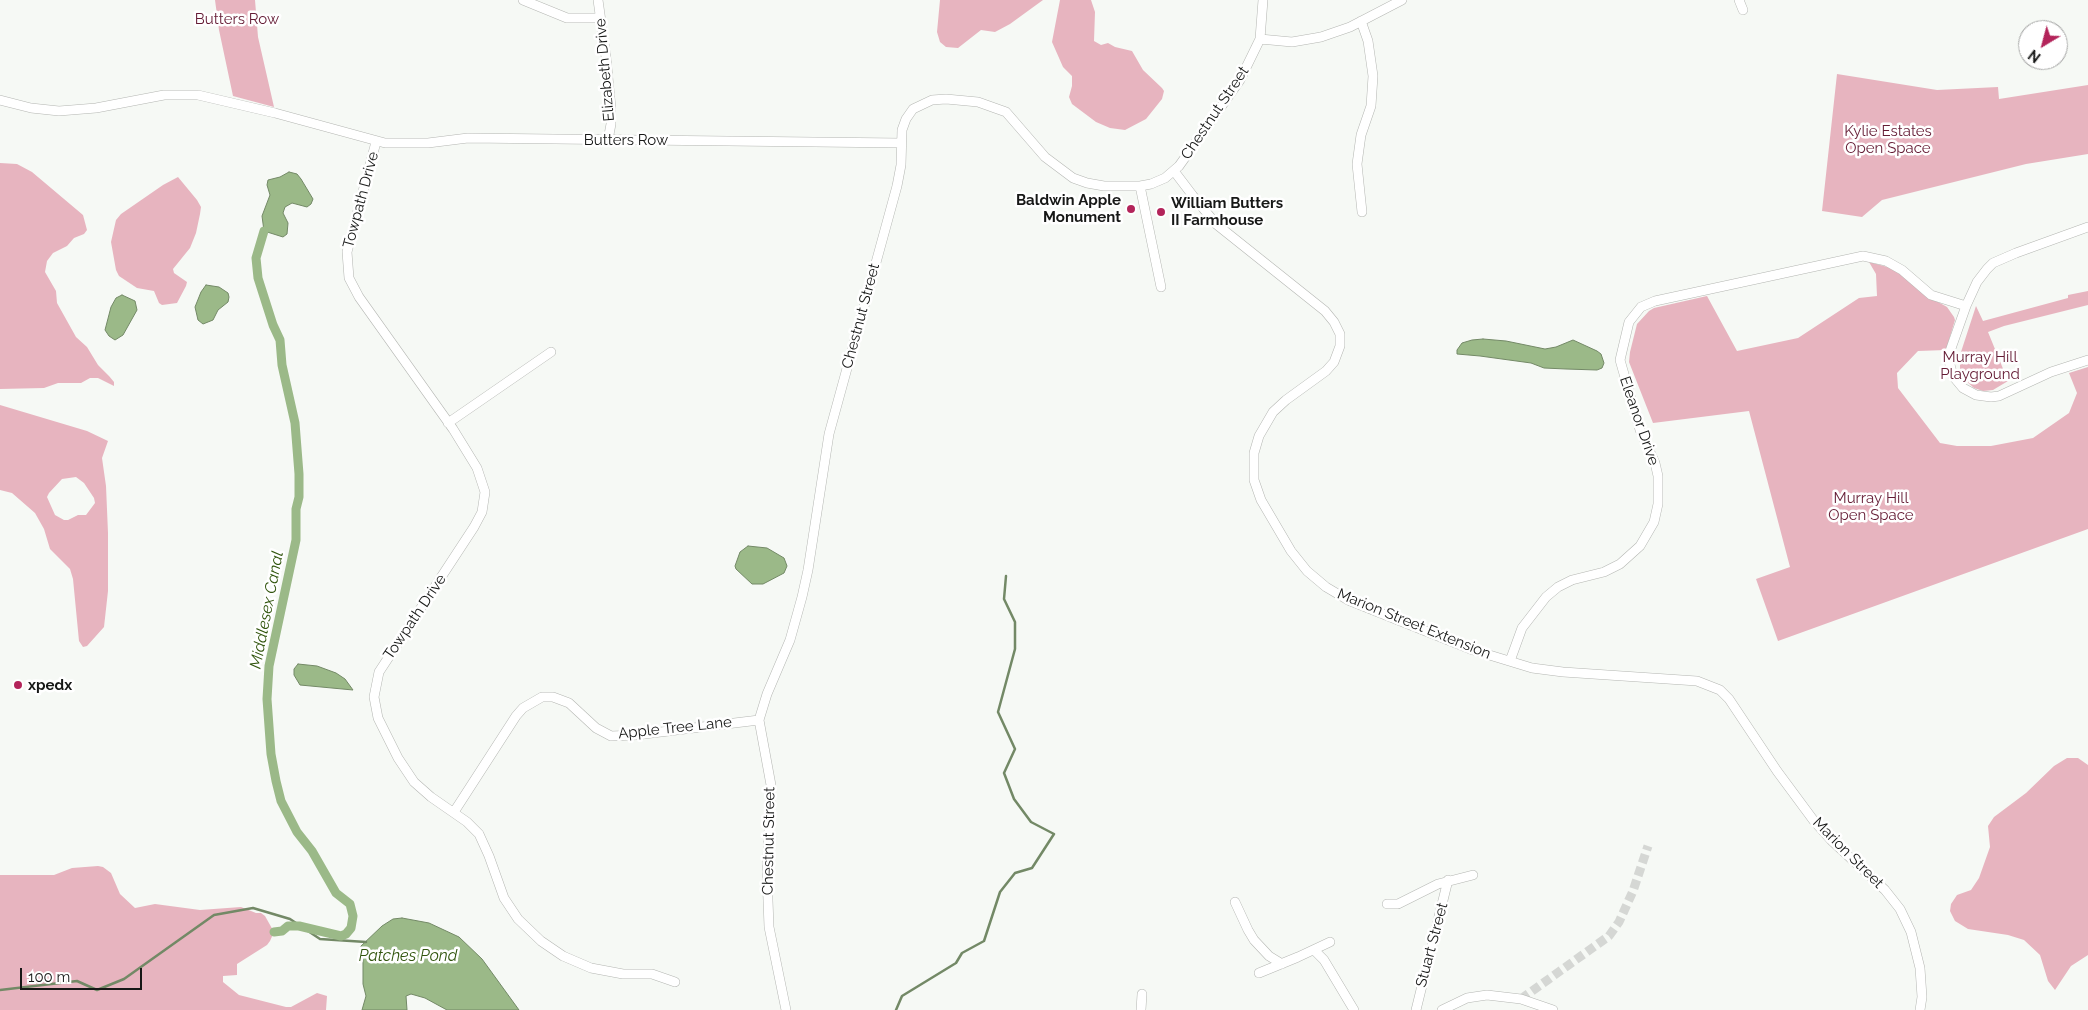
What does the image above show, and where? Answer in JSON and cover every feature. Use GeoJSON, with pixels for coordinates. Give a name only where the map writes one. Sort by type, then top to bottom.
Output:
{"type":"FeatureCollection","features":[{"type":"Feature","properties":{"kind":"street"},"geometry":{"type":"LineString","coordinates":[[523,0],[567,18],[600,18]]}},
{"type":"Feature","properties":{"kind":"street","name":"Elizabeth Drive"},"geometry":{"type":"LineString","coordinates":[[598,0],[611,108],[608,140]]}},
{"type":"Feature","properties":{"kind":"street","name":"Chestnut Street"},"geometry":{"type":"LineString","coordinates":[[786,1010],[769,927],[767,874],[771,785],[759,720],[767,694],[790,640],[798,613],[808,570],[826,448],[897,186],[901,165],[901,142],[906,119],[913,109],[922,103],[939,99],[978,102],[1006,112],[1045,158],[1073,178],[1104,186],[1140,186],[1162,179],[1174,171],[1234,89],[1253,56],[1260,39],[1263,0]]}},
{"type":"Feature","properties":{"kind":"street"},"geometry":{"type":"LineString","coordinates":[[1260,39],[1292,42],[1336,33],[1402,0]]}},
{"type":"Feature","properties":{"kind":"street"},"geometry":{"type":"LineString","coordinates":[[1739,0],[1743,10]]}},
{"type":"Feature","properties":{"kind":"street"},"geometry":{"type":"LineString","coordinates":[[1361,21],[1368,41],[1374,76],[1371,106],[1361,136],[1357,164],[1362,212]]}},
{"type":"Feature","properties":{"kind":"street","name":"Butters Row"},"geometry":{"type":"LineString","coordinates":[[0,100],[31,108],[59,112],[96,108],[164,95],[198,96],[275,113],[376,142],[412,144],[468,138],[901,142]]}},
{"type":"Feature","properties":{"kind":"street","name":"Towpath Drive"},"geometry":{"type":"LineString","coordinates":[[376,142],[347,252],[348,273],[359,297],[448,423],[482,477],[485,487],[484,505],[474,527],[381,668],[376,682],[374,697],[378,718],[410,776],[425,793],[454,812],[479,834],[489,856],[498,886],[510,908],[518,919],[541,941],[563,956],[592,968],[623,974],[654,974],[675,982]]}},
{"type":"Feature","properties":{"kind":"street","name":"Marion Street Extension"},"geometry":{"type":"LineString","coordinates":[[1174,171],[1216,224],[1325,311],[1334,322],[1340,334],[1340,346],[1334,362],[1321,375],[1279,406],[1263,427],[1256,444],[1253,471],[1257,490],[1290,551],[1316,580],[1342,597],[1464,646],[1547,671],[1666,678],[1697,681],[1716,687]]}},
{"type":"Feature","properties":{"kind":"street"},"geometry":{"type":"LineString","coordinates":[[1140,186],[1161,287]]}},
{"type":"Feature","properties":{"kind":"street"},"geometry":{"type":"LineString","coordinates":[[2088,227],[1993,263],[1977,282],[1966,306],[1949,354],[1949,361],[1957,383],[1969,392],[1984,397],[1999,396],[2051,372],[2088,360]]}},
{"type":"Feature","properties":{"kind":"street","name":"Eleanor Drive"},"geometry":{"type":"LineString","coordinates":[[1510,661],[1522,628],[1546,597],[1565,583],[1604,572],[1620,564],[1640,546],[1654,522],[1658,504],[1658,476],[1655,463],[1640,430],[1620,360],[1629,322],[1642,307],[1655,301],[1863,256],[1875,257],[1892,263],[1931,295],[1966,306]]}},
{"type":"Feature","properties":{"kind":"street"},"geometry":{"type":"LineString","coordinates":[[448,423],[551,352]]}},
{"type":"Feature","properties":{"kind":"street","name":"Marion Street"},"geometry":{"type":"LineString","coordinates":[[1716,687],[1730,699],[1777,772],[1814,820],[1831,840],[1885,890],[1900,909],[1912,932],[1920,968],[1922,997],[1920,1010]]}},
{"type":"Feature","properties":{"kind":"street","name":"Apple Tree Lane"},"geometry":{"type":"LineString","coordinates":[[454,812],[516,716],[523,708],[542,697],[553,697],[569,703],[596,728],[607,735],[616,736],[759,720]]}},
{"type":"Feature","properties":{"kind":"street"},"geometry":{"type":"LineString","coordinates":[[1387,904],[1398,904],[1448,880],[1473,875]]}},
{"type":"Feature","properties":{"kind":"street","name":"Stuart Street"},"geometry":{"type":"LineString","coordinates":[[1416,1010],[1448,880]]}},
{"type":"Feature","properties":{"kind":"street"},"geometry":{"type":"LineString","coordinates":[[1235,902],[1254,940],[1269,956],[1282,964]]}},
{"type":"Feature","properties":{"kind":"street"},"geometry":{"type":"LineString","coordinates":[[1258,972],[1282,964],[1330,942]]}},
{"type":"Feature","properties":{"kind":"street"},"geometry":{"type":"LineString","coordinates":[[1314,950],[1324,960],[1354,1010]]}},
{"type":"Feature","properties":{"kind":"street"},"geometry":{"type":"LineString","coordinates":[[1141,1010],[1142,994]]}},
{"type":"Feature","properties":{"kind":"street"},"geometry":{"type":"LineString","coordinates":[[1442,1010],[1468,998],[1487,995],[1521,999],[1553,1010]]}},
{"type":"Feature","properties":{"kind":"green space","name":"Butters Row"},"geometry":{"type":"Polygon","coordinates":[[[215,0],[255,0],[258,37],[274,107],[233,96],[219,30],[215,0]]]}},
{"type":"Feature","properties":{"kind":"green space"},"geometry":{"type":"Polygon","coordinates":[[[940,0],[1043,0],[1010,24],[995,32],[981,30],[958,48],[946,47],[940,42],[937,32],[940,0]]]}},
{"type":"Feature","properties":{"kind":"green space"},"geometry":{"type":"Polygon","coordinates":[[[1060,0],[1091,0],[1095,12],[1094,41],[1101,45],[1108,43],[1115,47],[1132,51],[1143,70],[1162,88],[1164,91],[1162,99],[1146,119],[1125,130],[1110,128],[1096,122],[1072,104],[1069,97],[1072,76],[1063,67],[1052,42],[1060,0]]]}},
{"type":"Feature","properties":{"kind":"green space","name":"Kylie Estates Open Space"},"geometry":{"type":"Polygon","coordinates":[[[1837,74],[1937,90],[1998,87],[1999,99],[2088,85],[2088,154],[2026,164],[1882,200],[1862,217],[1822,211],[1837,74]]]}},
{"type":"Feature","properties":{"kind":"green space"},"geometry":{"type":"Polygon","coordinates":[[[0,163],[17,164],[32,172],[83,215],[87,230],[84,234],[74,238],[67,246],[53,253],[47,261],[45,272],[56,291],[57,303],[76,337],[87,347],[98,365],[114,382],[114,386],[98,378],[90,378],[81,383],[58,383],[44,388],[0,389],[0,163]]]}},
{"type":"Feature","properties":{"kind":"green space"},"geometry":{"type":"Polygon","coordinates":[[[178,177],[201,207],[196,233],[190,248],[173,269],[174,273],[187,282],[186,286],[177,303],[162,305],[159,303],[154,291],[137,288],[119,276],[116,270],[111,242],[116,220],[121,214],[178,177]]]}},
{"type":"Feature","properties":{"kind":"green space","name":"Murray Hill Open Space"},"geometry":{"type":"Polygon","coordinates":[[[1869,262],[1895,269],[1931,298],[1947,307],[1954,317],[1955,320],[1946,350],[1918,351],[1897,373],[1898,388],[1940,443],[1957,446],[1991,446],[2033,438],[2069,413],[2077,393],[2069,373],[2088,367],[2088,529],[1778,641],[1756,579],[1790,567],[1749,411],[1653,423],[1629,362],[1630,352],[1637,324],[1649,311],[1654,308],[1707,296],[1737,351],[1798,338],[1859,298],[1877,296],[1876,274],[1869,262]]]}},
{"type":"Feature","properties":{"kind":"green space","name":"Murray Hill Playground"},"geometry":{"type":"Polygon","coordinates":[[[2088,291],[2088,305],[2004,326],[1988,332],[2008,381],[1993,390],[1983,391],[1974,388],[1964,379],[1960,368],[1960,355],[1976,306],[1983,321],[2068,298],[2068,295],[2088,291]]]}},
{"type":"Feature","properties":{"kind":"green space"},"geometry":{"type":"Polygon","coordinates":[[[0,405],[87,431],[108,441],[102,458],[106,486],[108,591],[104,627],[87,646],[83,647],[79,641],[73,579],[70,569],[50,549],[44,529],[35,513],[12,493],[0,490],[0,405]],[[76,477],[62,479],[49,493],[47,497],[55,515],[68,520],[78,515],[86,515],[95,503],[94,498],[84,483],[76,477]]]}},
{"type":"Feature","properties":{"kind":"green space"},"geometry":{"type":"Polygon","coordinates":[[[2067,758],[2078,758],[2088,765],[2088,955],[2071,966],[2055,990],[2048,981],[2040,955],[2024,940],[2008,935],[1968,929],[1955,921],[1950,911],[1951,904],[1957,895],[1971,890],[1979,878],[1990,847],[1988,826],[1994,817],[2026,793],[2054,766],[2067,758]]]}},
{"type":"Feature","properties":{"kind":"green space"},"geometry":{"type":"Polygon","coordinates":[[[98,866],[111,873],[120,894],[135,908],[155,904],[200,910],[241,907],[261,913],[265,916],[274,932],[270,941],[267,945],[237,964],[237,975],[223,976],[223,982],[239,995],[286,1007],[291,1007],[317,993],[327,996],[326,1010],[0,1010],[0,875],[54,875],[72,868],[98,866]]]}},
{"type":"Feature","properties":{"kind":"water"},"geometry":{"type":"Polygon","coordinates":[[[289,172],[297,174],[313,199],[307,207],[292,203],[285,207],[283,213],[288,223],[287,234],[283,237],[264,231],[262,216],[270,195],[267,185],[268,180],[289,172]]]}},
{"type":"Feature","properties":{"kind":"water"},"geometry":{"type":"Polygon","coordinates":[[[206,285],[219,287],[228,293],[229,297],[228,302],[218,310],[213,320],[203,324],[198,320],[195,307],[206,285]]]}},
{"type":"Feature","properties":{"kind":"water"},"geometry":{"type":"Polygon","coordinates":[[[122,295],[135,301],[137,310],[123,335],[115,340],[105,330],[111,307],[116,298],[122,295]]]}},
{"type":"Feature","properties":{"kind":"water"},"geometry":{"type":"Polygon","coordinates":[[[1483,339],[1506,341],[1545,349],[1573,340],[1597,351],[1601,354],[1604,363],[1602,368],[1597,370],[1544,368],[1531,363],[1457,354],[1457,350],[1462,343],[1483,339]]]}},
{"type":"Feature","properties":{"kind":"water"},"geometry":{"type":"Polygon","coordinates":[[[748,546],[767,548],[784,558],[787,566],[784,573],[763,584],[752,584],[735,566],[740,552],[748,546]]]}},
{"type":"Feature","properties":{"kind":"water"},"geometry":{"type":"Polygon","coordinates":[[[298,664],[317,666],[336,673],[345,679],[353,690],[300,685],[294,675],[294,669],[298,664]]]}},
{"type":"Feature","properties":{"kind":"water","name":"Patches Pond"},"geometry":{"type":"Polygon","coordinates":[[[402,918],[429,923],[459,937],[482,959],[519,1010],[447,1010],[425,998],[411,994],[406,996],[407,1010],[362,1010],[366,996],[363,984],[361,946],[382,926],[393,919],[402,918]]]}},
{"type":"Feature","properties":{"kind":"waterway","name":"Middlesex Canal"},"geometry":{"type":"LineString","coordinates":[[264,231],[256,258],[258,278],[273,325],[280,340],[282,365],[295,423],[299,474],[296,540],[269,666],[267,699],[271,754],[281,801],[297,832],[312,851],[336,893],[350,904],[353,916],[351,928],[346,934],[341,936],[299,926],[288,926],[282,931],[274,932]]}},
{"type":"Feature","properties":{"kind":"waterway"},"geometry":{"type":"LineString","coordinates":[[896,1010],[902,996],[956,963],[962,953],[984,941],[1000,892],[1015,873],[1032,868],[1054,834],[1031,822],[1014,799],[1004,773],[1015,749],[998,712],[1015,649],[1015,622],[1004,599],[1006,576]]}},
{"type":"Feature","properties":{"kind":"waterway"},"geometry":{"type":"LineString","coordinates":[[0,990],[77,981],[97,990],[124,979],[214,915],[253,908],[290,919],[320,939],[366,942]]}},
{"type":"Feature","properties":{"kind":"tunnel"},"geometry":{"type":"LineString","coordinates":[[1521,999],[1609,936],[1619,922],[1633,891],[1648,846]]}},
{"type":"Feature","properties":{"kind":"place","name":"Baldwin Apple Monument"},"geometry":{"type":"Point","coordinates":[1131,209]}},
{"type":"Feature","properties":{"kind":"place","name":"William Butters II Farmhouse"},"geometry":{"type":"Point","coordinates":[1161,212]}},
{"type":"Feature","properties":{"kind":"place","name":"xpedx"},"geometry":{"type":"Point","coordinates":[18,685]}}]}
